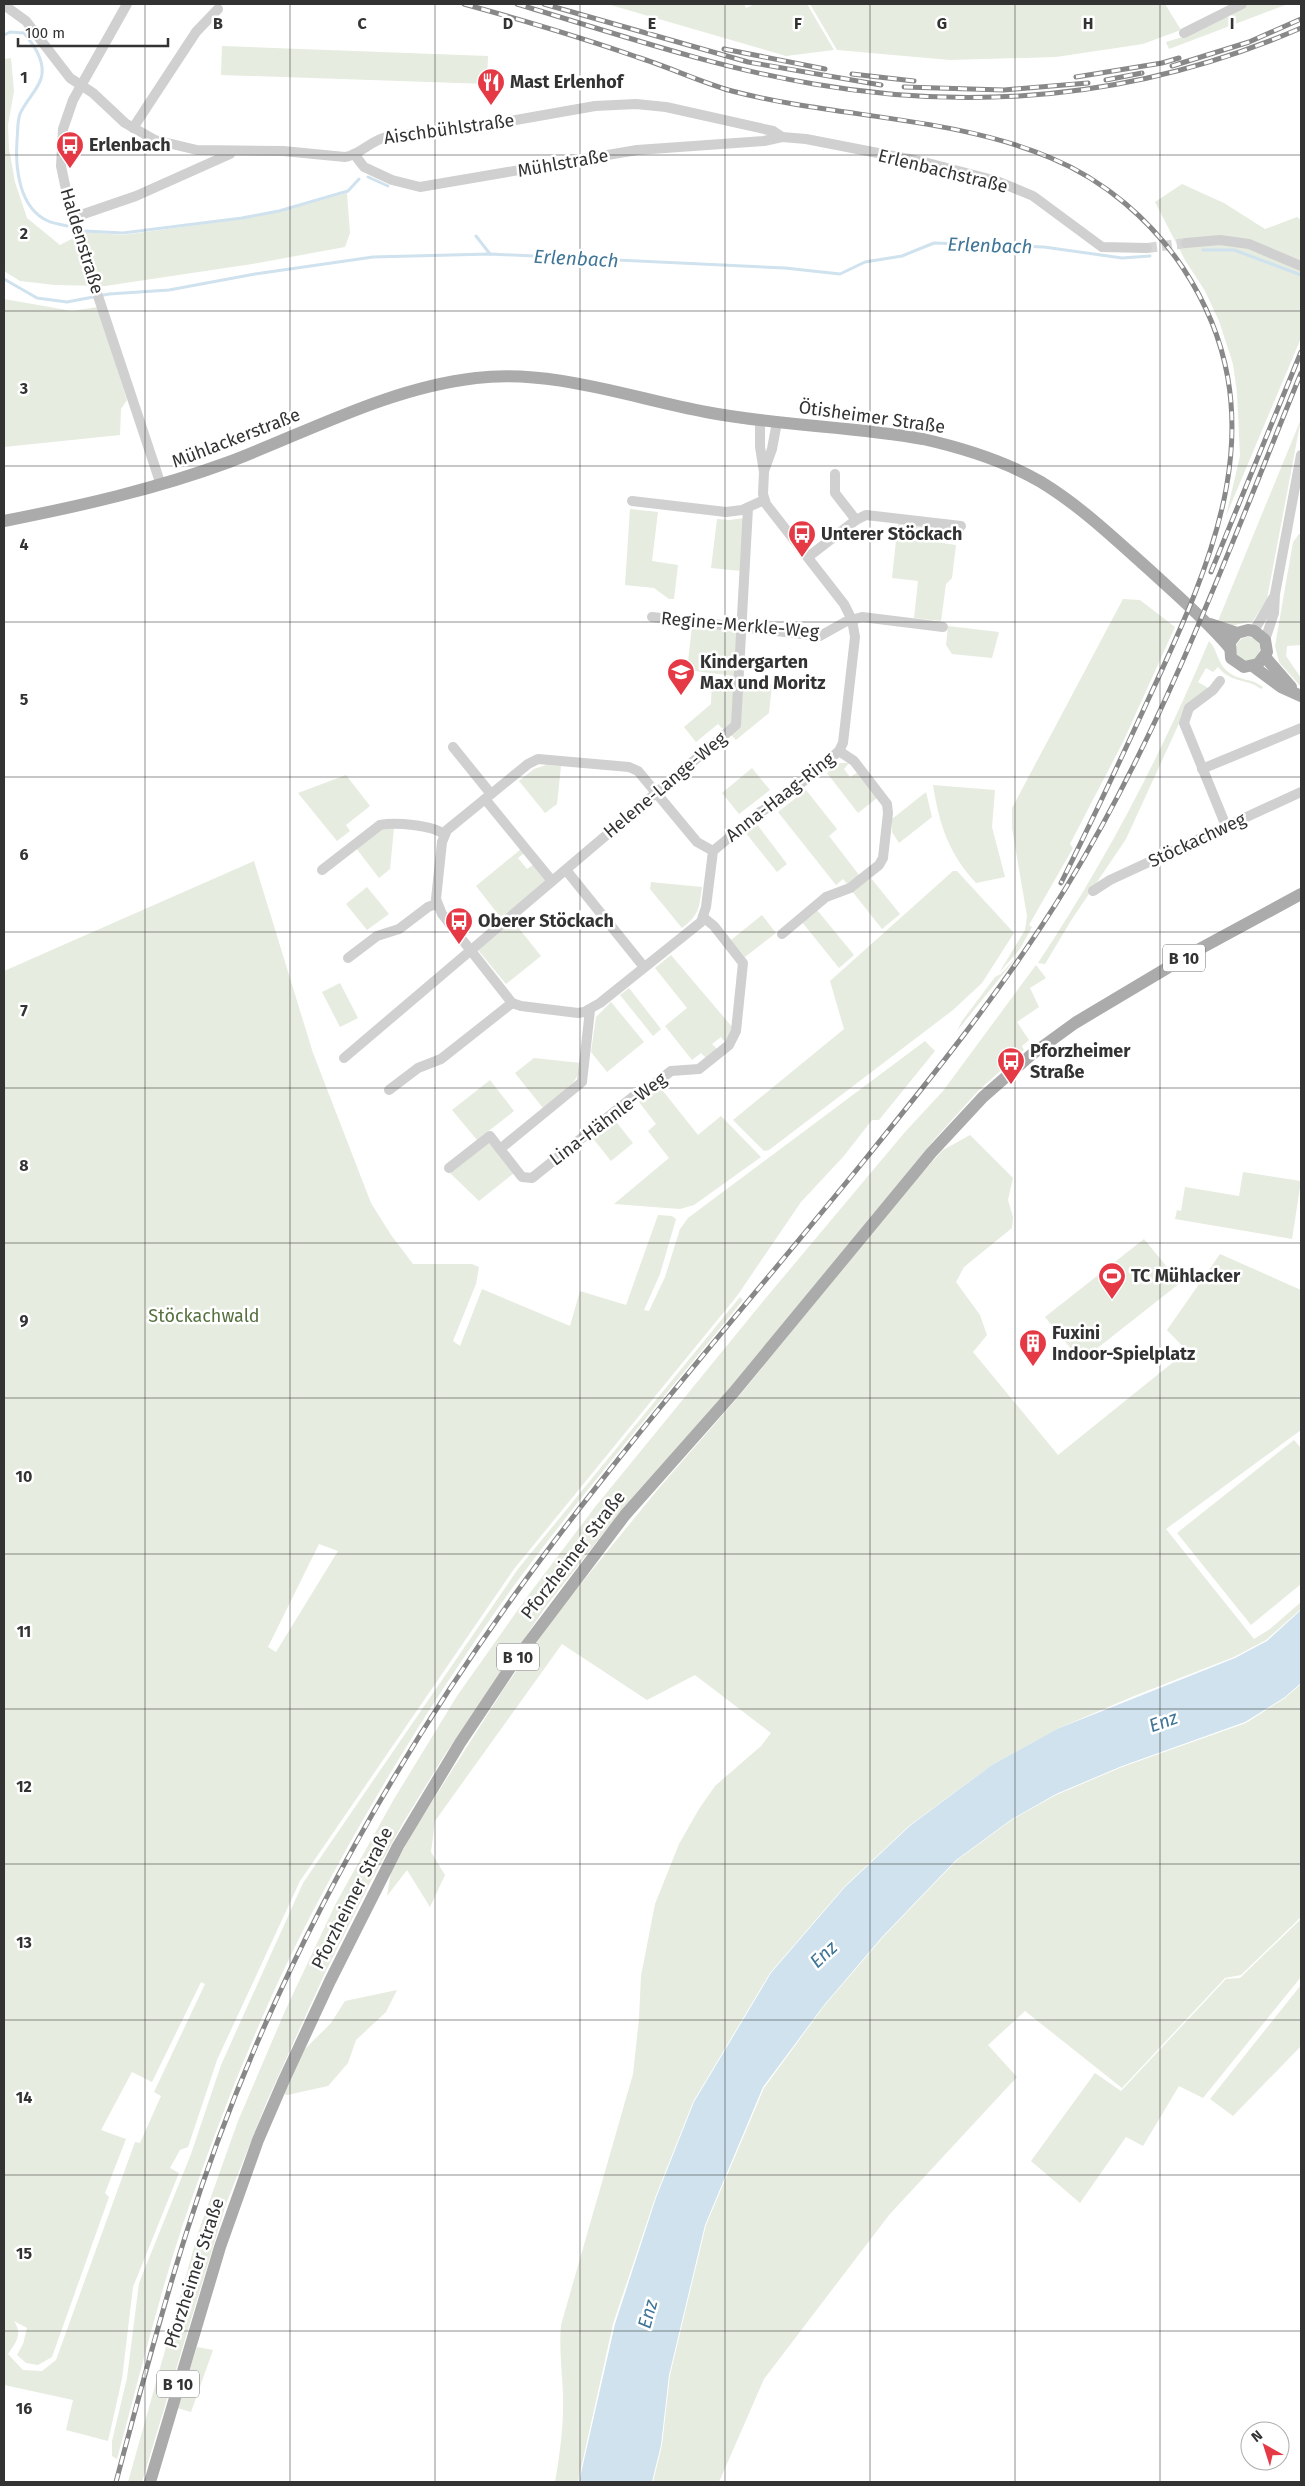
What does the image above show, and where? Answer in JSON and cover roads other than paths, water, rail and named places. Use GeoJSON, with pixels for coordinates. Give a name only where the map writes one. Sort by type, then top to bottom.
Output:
{"type":"FeatureCollection","features":[{"type":"Feature","properties":{"kind":"main road","name":"Ötisheimer Straße"},"geometry":{"type":"LineString","coordinates":[[476,378],[516,377],[576,383],[707,412],[777,422],[890,433],[923,439],[954,446],[992,459],[1031,478],[1083,512],[1208,624],[1229,647]]}},
{"type":"Feature","properties":{"kind":"main road","name":"Mühlackerstraße"},"geometry":{"type":"LineString","coordinates":[[4,521],[65,509],[161,485],[227,462],[373,403],[416,390],[476,378]]}},
{"type":"Feature","properties":{"kind":"main road"},"geometry":{"type":"LineString","coordinates":[[1208,624],[1237,633],[1248,630],[1254,631],[1265,640],[1265,657],[1300,695]]}},
{"type":"Feature","properties":{"kind":"main road"},"geometry":{"type":"LineString","coordinates":[[1237,633],[1229,647],[1231,658],[1239,665],[1254,667],[1281,686],[1300,695]]}},
{"type":"Feature","properties":{"kind":"main road"},"geometry":{"type":"LineString","coordinates":[[1254,667],[1265,657]]}},
{"type":"Feature","properties":{"kind":"main road","name":"Pforzheimer Straße"},"geometry":{"type":"LineString","coordinates":[[150,2482],[189,2347],[232,2210],[258,2140],[296,2053],[376,1886],[419,1808],[488,1699],[548,1615],[625,1515],[734,1392],[931,1153],[983,1097],[1031,1055],[1075,1023],[1194,952],[1301,894]]}},
{"type":"Feature","properties":{"kind":"street","name":"Haldenstraße"},"geometry":{"type":"LineString","coordinates":[[127,4],[80,85],[66,118],[61,141],[63,182],[72,218],[103,306],[161,485]]}},
{"type":"Feature","properties":{"kind":"street"},"geometry":{"type":"LineString","coordinates":[[1184,33],[1242,4]]}},
{"type":"Feature","properties":{"kind":"street","name":"Aischbühlstraße"},"geometry":{"type":"LineString","coordinates":[[4,5],[26,21],[60,66],[80,85],[133,128],[169,145],[197,150],[282,151],[345,157],[354,154],[374,141],[386,137],[471,128],[613,105],[651,104],[773,131],[782,137]]}},
{"type":"Feature","properties":{"kind":"street"},"geometry":{"type":"LineString","coordinates":[[133,128],[192,37],[218,9]]}},
{"type":"Feature","properties":{"kind":"street","name":"Mühlstraße"},"geometry":{"type":"LineString","coordinates":[[354,154],[364,167],[392,180],[420,186],[637,150],[764,141],[782,137]]}},
{"type":"Feature","properties":{"kind":"street","name":"Erlenbachstraße"},"geometry":{"type":"LineString","coordinates":[[782,137],[924,162],[998,181],[1033,196],[1102,247],[1147,248]]}},
{"type":"Feature","properties":{"kind":"street"},"geometry":{"type":"LineString","coordinates":[[72,218],[136,196],[230,154],[230,151]]}},
{"type":"Feature","properties":{"kind":"street"},"geometry":{"type":"LineString","coordinates":[[1186,243],[1220,240],[1249,244],[1301,266]]}},
{"type":"Feature","properties":{"kind":"street"},"geometry":{"type":"LineString","coordinates":[[632,502],[726,512],[748,508],[764,500],[760,420]]}},
{"type":"Feature","properties":{"kind":"street"},"geometry":{"type":"LineString","coordinates":[[764,472],[772,449],[777,422]]}},
{"type":"Feature","properties":{"kind":"street"},"geometry":{"type":"LineString","coordinates":[[1265,640],[1274,613],[1275,594],[1301,455]]}},
{"type":"Feature","properties":{"kind":"street"},"geometry":{"type":"LineString","coordinates":[[836,474],[835,493],[856,520]]}},
{"type":"Feature","properties":{"kind":"street","name":"Anna-Haag-Ring"},"geometry":{"type":"LineString","coordinates":[[703,917],[714,851],[760,812],[780,801],[839,751],[843,743],[854,646],[852,620],[844,604],[774,516],[764,500]]}},
{"type":"Feature","properties":{"kind":"street","name":"Helene-Lange-Weg"},"geometry":{"type":"LineString","coordinates":[[344,1058],[736,725],[748,508]]}},
{"type":"Feature","properties":{"kind":"street"},"geometry":{"type":"LineString","coordinates":[[808,557],[856,520],[866,515],[961,526]]}},
{"type":"Feature","properties":{"kind":"street"},"geometry":{"type":"LineString","coordinates":[[1254,631],[1275,594]]}},
{"type":"Feature","properties":{"kind":"street","name":"Regine-Merkle-Weg"},"geometry":{"type":"LineString","coordinates":[[652,616],[820,636],[852,620],[872,617],[943,626]]}},
{"type":"Feature","properties":{"kind":"street"},"geometry":{"type":"LineString","coordinates":[[1220,681],[1213,690],[1189,708],[1184,723],[1226,826]]}},
{"type":"Feature","properties":{"kind":"street"},"geometry":{"type":"LineString","coordinates":[[1202,769],[1301,728]]}},
{"type":"Feature","properties":{"kind":"street"},"geometry":{"type":"LineString","coordinates":[[453,747],[552,882]]}},
{"type":"Feature","properties":{"kind":"street"},"geometry":{"type":"LineString","coordinates":[[782,934],[826,897],[850,888],[862,879],[879,865],[883,858],[888,813],[887,804],[854,761],[839,751]]}},
{"type":"Feature","properties":{"kind":"street","name":"Anna-Haag-Ring"},"geometry":{"type":"LineString","coordinates":[[444,834],[533,761],[543,758],[629,767],[642,775],[697,842],[714,851]]}},
{"type":"Feature","properties":{"kind":"street","name":"Stöckachweg"},"geometry":{"type":"LineString","coordinates":[[1093,891],[1110,880],[1301,792]]}},
{"type":"Feature","properties":{"kind":"street"},"geometry":{"type":"LineString","coordinates":[[322,870],[380,825],[392,824],[433,828],[444,834],[436,904],[442,914],[512,1003],[578,1013],[590,1010],[697,926],[703,917]]}},
{"type":"Feature","properties":{"kind":"street"},"geometry":{"type":"LineString","coordinates":[[566,870],[644,968]]}},
{"type":"Feature","properties":{"kind":"street"},"geometry":{"type":"LineString","coordinates":[[348,958],[377,936],[400,929],[428,907],[436,904]]}},
{"type":"Feature","properties":{"kind":"street","name":"Lina-Hähnle-Weg"},"geometry":{"type":"LineString","coordinates":[[449,1168],[490,1136],[522,1177],[532,1178],[634,1096],[643,1093],[671,1071],[699,1069],[730,1045],[736,1031],[743,963],[714,926],[703,917]]}},
{"type":"Feature","properties":{"kind":"street"},"geometry":{"type":"LineString","coordinates":[[389,1090],[418,1068],[441,1059],[512,1003]]}},
{"type":"Feature","properties":{"kind":"street"},"geometry":{"type":"LineString","coordinates":[[500,1149],[582,1082],[585,1075],[590,1010]]}},
{"type":"Feature","properties":{"kind":"water","name":"Enz"},"geometry":{"type":"Polygon","coordinates":[[[1301,1610],[1301,1683],[1285,1697],[1245,1722],[1122,1766],[1056,1794],[1012,1819],[956,1860],[882,1937],[824,2005],[763,2087],[705,2225],[669,2375],[661,2445],[652,2482],[579,2482],[615,2324],[656,2198],[694,2102],[771,1973],[845,1887],[911,1825],[992,1765],[1057,1729],[1235,1658],[1267,1641],[1301,1610]]]}},
{"type":"Feature","properties":{"kind":"waterway"},"geometry":{"type":"LineString","coordinates":[[4,35],[10,32],[24,33],[37,52],[42,68],[39,84],[22,109],[18,120],[17,163],[21,186],[25,197],[38,215],[50,222],[67,226]]}},
{"type":"Feature","properties":{"kind":"waterway"},"geometry":{"type":"LineString","coordinates":[[368,177],[388,186]]}},
{"type":"Feature","properties":{"kind":"waterway"},"geometry":{"type":"LineString","coordinates":[[85,231],[123,233],[242,218],[279,211],[348,191],[359,179]]}},
{"type":"Feature","properties":{"kind":"waterway"},"geometry":{"type":"LineString","coordinates":[[476,236],[490,254]]}},
{"type":"Feature","properties":{"kind":"waterway","name":"Erlenbach"},"geometry":{"type":"LineString","coordinates":[[4,279],[37,298],[67,302],[109,294],[169,290],[255,274],[373,257],[490,254],[785,268],[840,274],[865,262],[902,256],[934,243],[1044,247],[1122,258],[1150,256]]}},
{"type":"Feature","properties":{"kind":"waterway","name":"Erlenbach"},"geometry":{"type":"LineString","coordinates":[[1203,250],[1234,250],[1301,275]]}},
{"type":"Feature","properties":{"kind":"tunnel"},"geometry":{"type":"LineString","coordinates":[[1147,248],[1186,243]]}},
{"type":"Feature","properties":{"kind":"railway"},"geometry":{"type":"LineString","coordinates":[[464,4],[594,43],[732,91],[812,107],[934,125],[1013,144],[1071,167],[1108,190],[1141,218],[1170,250],[1183,268],[1212,323],[1228,378],[1232,432],[1227,486],[1214,540],[1195,593],[1137,723],[1061,883]]}},
{"type":"Feature","properties":{"kind":"railway"},"geometry":{"type":"LineString","coordinates":[[517,4],[701,59],[776,77],[877,93],[939,97],[1001,97],[1062,92],[1122,83],[1182,70],[1242,51],[1301,28]]}},
{"type":"Feature","properties":{"kind":"railway"},"geometry":{"type":"LineString","coordinates":[[544,4],[748,62],[881,85]]}},
{"type":"Feature","properties":{"kind":"railway"},"geometry":{"type":"LineString","coordinates":[[1172,66],[1249,42],[1301,19]]}},
{"type":"Feature","properties":{"kind":"railway"},"geometry":{"type":"LineString","coordinates":[[724,49],[825,69]]}},
{"type":"Feature","properties":{"kind":"railway"},"geometry":{"type":"LineString","coordinates":[[1076,77],[1162,63],[1179,58]]}},
{"type":"Feature","properties":{"kind":"railway"},"geometry":{"type":"LineString","coordinates":[[1106,80],[1142,73]]}},
{"type":"Feature","properties":{"kind":"railway"},"geometry":{"type":"LineString","coordinates":[[852,74],[914,81]]}},
{"type":"Feature","properties":{"kind":"railway"},"geometry":{"type":"LineString","coordinates":[[904,87],[1004,90],[1088,83]]}},
{"type":"Feature","properties":{"kind":"railway"},"geometry":{"type":"LineString","coordinates":[[1211,572],[1301,352]]}},
{"type":"Feature","properties":{"kind":"railway"},"geometry":{"type":"LineString","coordinates":[[116,2482],[167,2296],[215,2148],[248,2064],[285,1982],[325,1900],[369,1821],[415,1743],[464,1667],[557,1538],[686,1375],[917,1095],[995,993],[1044,922],[1102,825],[1135,763],[1165,699],[1222,570],[1301,373]]}},
{"type":"Feature","properties":{"kind":"place","name":"Mast Erlenhof"},"geometry":{"type":"Point","coordinates":[491,106]}},
{"type":"Feature","properties":{"kind":"place","name":"Erlenbach"},"geometry":{"type":"Point","coordinates":[70,169]}},
{"type":"Feature","properties":{"kind":"place","name":"Unterer Stöckach"},"geometry":{"type":"Point","coordinates":[802,558]}},
{"type":"Feature","properties":{"kind":"place","name":"Kindergarten Max und Moritz"},"geometry":{"type":"Point","coordinates":[681,696]}},
{"type":"Feature","properties":{"kind":"place","name":"Oberer Stöckach"},"geometry":{"type":"Point","coordinates":[459,945]}},
{"type":"Feature","properties":{"kind":"place","name":"Pforzheimer Straße"},"geometry":{"type":"Point","coordinates":[1011,1085]}},
{"type":"Feature","properties":{"kind":"place","name":"TC Mühlacker"},"geometry":{"type":"Point","coordinates":[1112,1300]}},
{"type":"Feature","properties":{"kind":"place","name":"Fuxini Indoor-Spielplatz"},"geometry":{"type":"Point","coordinates":[1033,1367]}},
{"type":"Feature","properties":{"kind":"park label","name":"Stöckachwald"},"geometry":{"type":"Point","coordinates":[204,1316]}}]}
